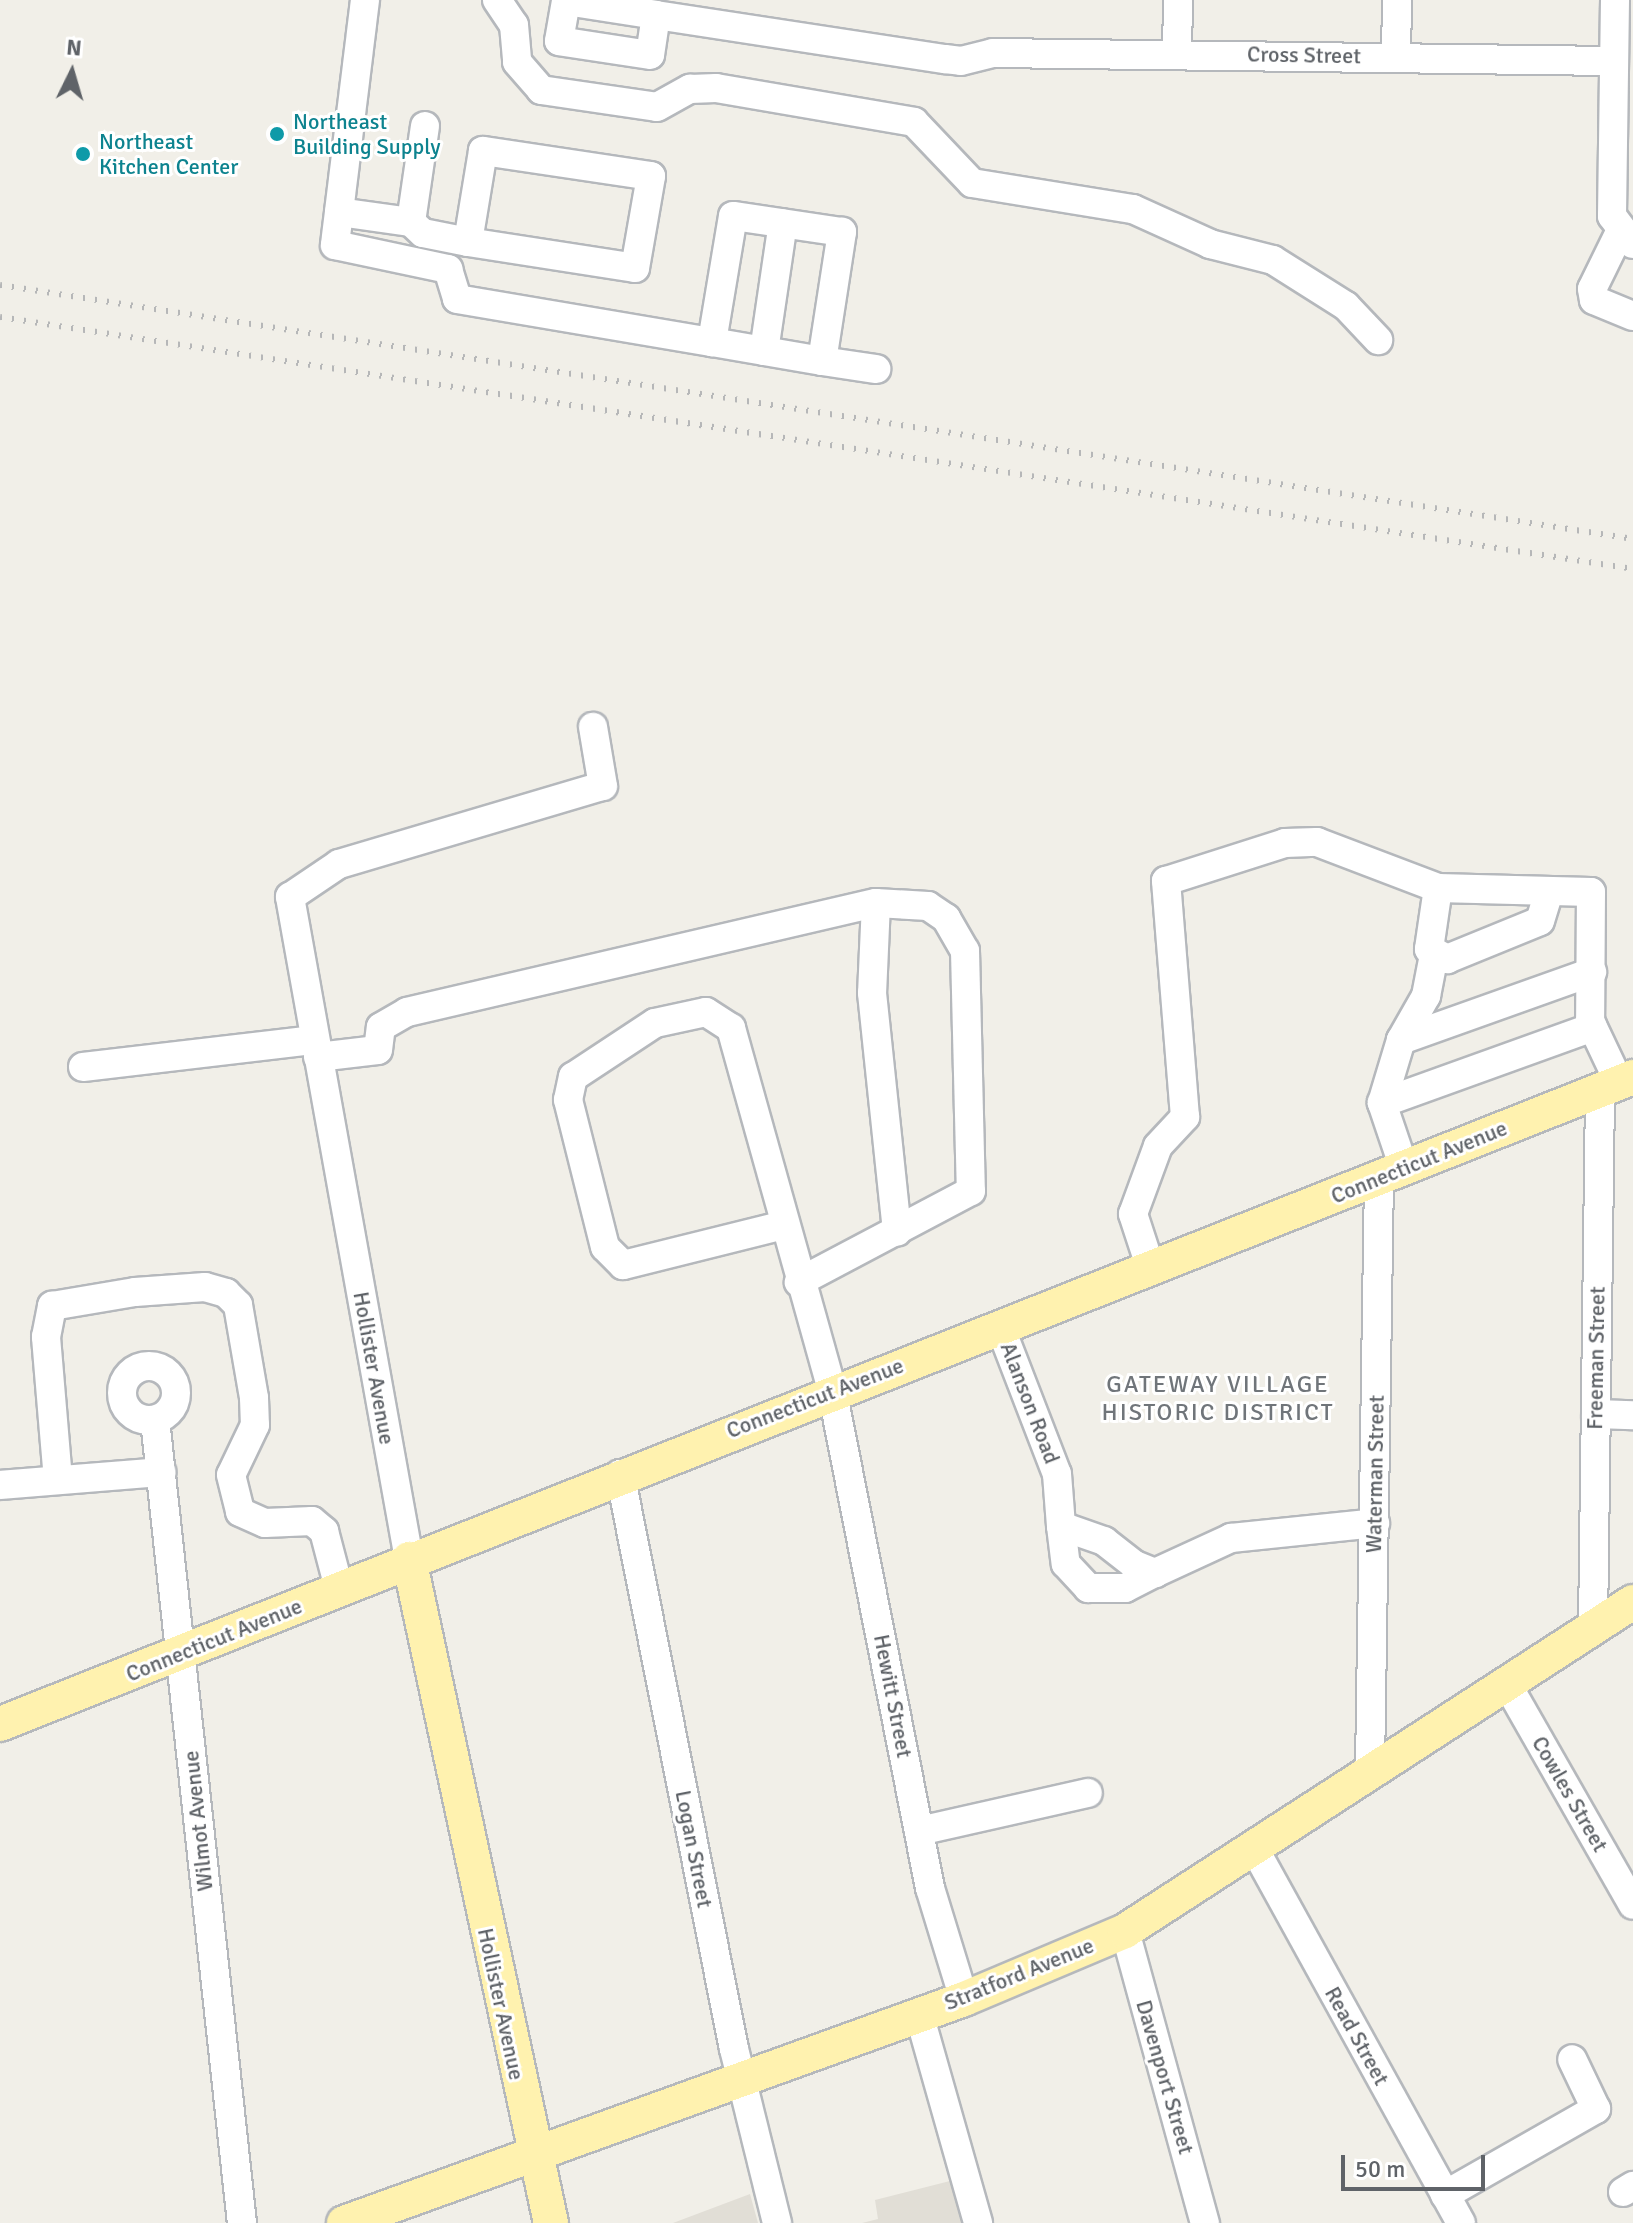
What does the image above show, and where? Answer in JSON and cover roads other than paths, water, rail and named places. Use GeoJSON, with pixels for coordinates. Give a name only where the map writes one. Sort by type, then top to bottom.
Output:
{"type":"FeatureCollection","features":[{"type":"Feature","properties":{"kind":"main road","name":"Connecticut Avenue"},"geometry":{"type":"LineString","coordinates":[[0,1724],[180,1655],[620,1474],[832,1390],[1001,1329],[1617,1083]]}},
{"type":"Feature","properties":{"kind":"main road","name":"Hollister Avenue"},"geometry":{"type":"LineString","coordinates":[[409,1559],[532,2153],[551,2223]]}},
{"type":"Feature","properties":{"kind":"main road","name":"Stratford Avenue"},"geometry":{"type":"LineString","coordinates":[[344,2223],[964,1999],[1125,1931],[1370,1769],[1633,1602]]}},
{"type":"Feature","properties":{"kind":"street"},"geometry":{"type":"LineString","coordinates":[[365,0],[335,245],[448,269],[457,299],[876,369]]}},
{"type":"Feature","properties":{"kind":"street"},"geometry":{"type":"LineString","coordinates":[[497,0],[514,25],[517,62],[541,90],[657,107],[690,89],[716,88],[914,122],[972,183],[1133,209],[1195,239],[1273,260],[1346,306],[1378,340]]}},
{"type":"Feature","properties":{"kind":"street"},"geometry":{"type":"LineString","coordinates":[[1177,53],[1178,0]]}},
{"type":"Feature","properties":{"kind":"street"},"geometry":{"type":"LineString","coordinates":[[1396,57],[1397,0]]}},
{"type":"Feature","properties":{"kind":"street"},"geometry":{"type":"LineString","coordinates":[[1615,0],[1611,207],[1626,239],[1592,289],[1594,300],[1633,316]]}},
{"type":"Feature","properties":{"kind":"street","name":"Cross Street"},"geometry":{"type":"LineString","coordinates":[[656,15],[961,61],[993,53],[1614,61]]}},
{"type":"Feature","properties":{"kind":"street"},"geometry":{"type":"LineString","coordinates":[[411,222],[425,126]]}},
{"type":"Feature","properties":{"kind":"street"},"geometry":{"type":"LineString","coordinates":[[339,212],[411,222],[423,233],[468,242],[635,268],[651,176],[483,151],[468,242]]}},
{"type":"Feature","properties":{"kind":"street"},"geometry":{"type":"LineString","coordinates":[[712,342],[733,216],[842,232],[822,361]]}},
{"type":"Feature","properties":{"kind":"street"},"geometry":{"type":"LineString","coordinates":[[764,351],[783,223]]}},
{"type":"Feature","properties":{"kind":"street","name":"Hollister Avenue"},"geometry":{"type":"LineString","coordinates":[[409,1559],[290,897],[339,864],[603,786],[593,727]]}},
{"type":"Feature","properties":{"kind":"street"},"geometry":{"type":"LineString","coordinates":[[1151,1269],[1133,1214],[1158,1146],[1185,1117],[1166,881],[1285,843],[1317,842],[1438,888],[1591,892],[1593,1027],[1617,1083]]}},
{"type":"Feature","properties":{"kind":"street"},"geometry":{"type":"LineString","coordinates":[[1382,1103],[1401,1040],[1426,996],[1434,955],[1428,939],[1438,888]]}},
{"type":"Feature","properties":{"kind":"street"},"geometry":{"type":"LineString","coordinates":[[1434,955],[1459,957],[1540,921],[1549,891]]}},
{"type":"Feature","properties":{"kind":"street"},"geometry":{"type":"LineString","coordinates":[[876,903],[872,993],[897,1232]]}},
{"type":"Feature","properties":{"kind":"street"},"geometry":{"type":"LineString","coordinates":[[83,1067],[316,1048],[378,1050],[381,1027],[407,1012],[876,903],[928,906],[946,918],[965,951],[971,1191],[799,1282]]}},
{"type":"Feature","properties":{"kind":"street"},"geometry":{"type":"LineString","coordinates":[[1401,1040],[1592,972]]}},
{"type":"Feature","properties":{"kind":"street","name":"Hewitt Street"},"geometry":{"type":"LineString","coordinates":[[784,1225],[623,1265],[605,1247],[568,1100],[573,1077],[655,1023],[706,1012],[731,1028],[784,1225],[799,1282],[832,1390],[919,1831],[964,1999]]}},
{"type":"Feature","properties":{"kind":"street"},"geometry":{"type":"LineString","coordinates":[[1382,1103],[1593,1027]]}},
{"type":"Feature","properties":{"kind":"street","name":"Freeman Street"},"geometry":{"type":"LineString","coordinates":[[1593,1627],[1596,1414],[1617,1083]]}},
{"type":"Feature","properties":{"kind":"street","name":"Waterman Street"},"geometry":{"type":"LineString","coordinates":[[1370,1769],[1375,1523],[1392,1173],[1382,1103]]}},
{"type":"Feature","properties":{"kind":"street"},"geometry":{"type":"LineString","coordinates":[[58,1480],[46,1337],[52,1306],[135,1292],[205,1287],[226,1293],[238,1305],[254,1398],[255,1425],[231,1475],[240,1512],[265,1523],[312,1521],[324,1531],[339,1588]]}},
{"type":"Feature","properties":{"kind":"street","name":"Alanson Road"},"geometry":{"type":"LineString","coordinates":[[1001,1329],[1057,1474],[1066,1564],[1088,1588],[1125,1588],[1231,1538],[1375,1523]]}},
{"type":"Feature","properties":{"kind":"street"},"geometry":{"type":"LineString","coordinates":[[1596,1414],[1633,1415]]}},
{"type":"Feature","properties":{"kind":"street","name":"Wilmot Avenue"},"geometry":{"type":"LineString","coordinates":[[155,1420],[242,2223]]}},
{"type":"Feature","properties":{"kind":"street"},"geometry":{"type":"LineString","coordinates":[[0,1485],[161,1472]]}},
{"type":"Feature","properties":{"kind":"street","name":"Logan Street"},"geometry":{"type":"LineString","coordinates":[[620,1474],[742,2077],[777,2223]]}},
{"type":"Feature","properties":{"kind":"street"},"geometry":{"type":"LineString","coordinates":[[1061,1526],[1104,1541],[1155,1573]]}},
{"type":"Feature","properties":{"kind":"street","name":"Cowles Street"},"geometry":{"type":"LineString","coordinates":[[1507,1684],[1633,1905]]}},
{"type":"Feature","properties":{"kind":"street"},"geometry":{"type":"LineString","coordinates":[[919,1831],[1088,1793]]}},
{"type":"Feature","properties":{"kind":"street","name":"Read Street"},"geometry":{"type":"LineString","coordinates":[[1254,1848],[1461,2223]]}},
{"type":"Feature","properties":{"kind":"street","name":"Davenport Street"},"geometry":{"type":"LineString","coordinates":[[1125,1931],[1205,2223]]}},
{"type":"Feature","properties":{"kind":"street"},"geometry":{"type":"LineString","coordinates":[[919,2014],[978,2223]]}},
{"type":"Feature","properties":{"kind":"street"},"geometry":{"type":"LineString","coordinates":[[1445,2195],[1596,2109],[1572,2059]]}},
{"type":"Feature","properties":{"kind":"railway"},"geometry":{"type":"LineString","coordinates":[[0,285],[1633,539]]}},
{"type":"Feature","properties":{"kind":"railway"},"geometry":{"type":"LineString","coordinates":[[0,317],[1633,569]]}},
{"type":"Feature","properties":{"kind":"place","name":"Northeast Building Supply"},"geometry":{"type":"Point","coordinates":[277,134]}},
{"type":"Feature","properties":{"kind":"place","name":"Northeast Kitchen Center"},"geometry":{"type":"Point","coordinates":[83,154]}},
{"type":"Feature","properties":{"kind":"district","name":"GATEWAY VILLAGE HISTORIC DISTRICT"},"geometry":{"type":"Point","coordinates":[1218,1399]}}]}
